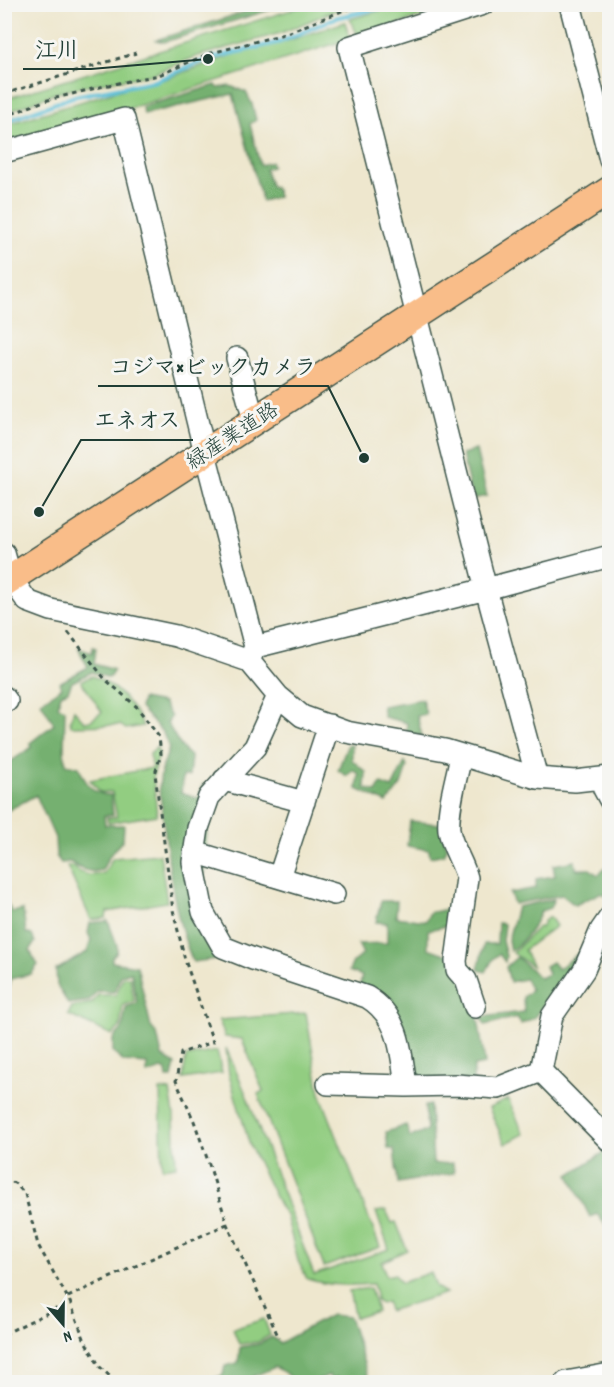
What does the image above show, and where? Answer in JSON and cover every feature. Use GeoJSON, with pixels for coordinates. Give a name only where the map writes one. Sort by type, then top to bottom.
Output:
{"type":"FeatureCollection","features":[{"type":"Feature","properties":{"kind":"main road","name":"緑産業道路"},"geometry":{"type":"LineString","coordinates":[[7,571],[205,453],[609,190]]}},
{"type":"Feature","properties":{"kind":"street"},"geometry":{"type":"LineString","coordinates":[[483,4],[349,46],[486,589],[537,778]]}},
{"type":"Feature","properties":{"kind":"street"},"geometry":{"type":"LineString","coordinates":[[570,4],[609,160]]}},
{"type":"Feature","properties":{"kind":"street"},"geometry":{"type":"LineString","coordinates":[[4,152],[124,119],[252,654],[278,696],[302,716],[346,732],[461,755],[537,778],[575,781],[606,778],[604,789],[609,800]]}},
{"type":"Feature","properties":{"kind":"street"},"geometry":{"type":"LineString","coordinates":[[237,358],[254,421]]}},
{"type":"Feature","properties":{"kind":"street"},"geometry":{"type":"LineString","coordinates":[[7,571],[27,601],[51,610],[252,654],[609,556]]}},
{"type":"Feature","properties":{"kind":"street"},"geometry":{"type":"LineString","coordinates":[[278,696],[255,747],[209,797],[198,828],[193,862],[203,912],[223,946],[253,959],[367,997],[381,1006],[400,1043],[406,1086]]}},
{"type":"Feature","properties":{"kind":"street"},"geometry":{"type":"LineString","coordinates":[[279,877],[329,725]]}},
{"type":"Feature","properties":{"kind":"street"},"geometry":{"type":"LineString","coordinates":[[461,755],[449,819],[449,832],[464,865],[467,878],[456,961],[457,970],[466,980],[475,1007]]}},
{"type":"Feature","properties":{"kind":"street"},"geometry":{"type":"LineString","coordinates":[[224,780],[304,801]]}},
{"type":"Feature","properties":{"kind":"street"},"geometry":{"type":"LineString","coordinates":[[195,852],[334,894]]}},
{"type":"Feature","properties":{"kind":"street"},"geometry":{"type":"LineString","coordinates":[[541,1071],[552,1016],[584,970],[609,917]]}},
{"type":"Feature","properties":{"kind":"street"},"geometry":{"type":"LineString","coordinates":[[328,1084],[456,1085],[498,1088],[541,1071]]}},
{"type":"Feature","properties":{"kind":"street"},"geometry":{"type":"LineString","coordinates":[[541,1071],[609,1141]]}},
{"type":"Feature","properties":{"kind":"street"},"geometry":{"type":"LineString","coordinates":[[566,1383],[609,1374]]}},
{"type":"Feature","properties":{"kind":"path"},"geometry":{"type":"LineString","coordinates":[[4,117],[44,101],[159,75],[208,54],[284,34],[347,9],[375,4]]}},
{"type":"Feature","properties":{"kind":"path"},"geometry":{"type":"LineString","coordinates":[[4,94],[136,53]]}},
{"type":"Feature","properties":{"kind":"path"},"geometry":{"type":"LineString","coordinates":[[51,610],[105,679],[137,707],[159,737],[161,754],[155,774],[173,910],[185,960],[213,1042],[181,1053],[176,1081],[202,1143],[227,1224],[279,1338]]}},
{"type":"Feature","properties":{"kind":"path"},"geometry":{"type":"LineString","coordinates":[[4,1178],[16,1184],[25,1194],[38,1245],[69,1300],[85,1341],[100,1367],[116,1383]]}},
{"type":"Feature","properties":{"kind":"path"},"geometry":{"type":"LineString","coordinates":[[4,1334],[227,1224]]}},
{"type":"Feature","properties":{"kind":"green space"},"geometry":{"type":"Polygon","coordinates":[[[270,4],[287,5],[164,42],[156,40],[270,4]]]}},
{"type":"Feature","properties":{"kind":"green space"},"geometry":{"type":"Polygon","coordinates":[[[310,4],[360,5],[336,10],[281,33],[198,56],[150,75],[56,93],[5,113],[5,99],[310,4]]]}},
{"type":"Feature","properties":{"kind":"green space"},"geometry":{"type":"Polygon","coordinates":[[[400,5],[462,5],[358,36],[350,19],[400,5]]]}},
{"type":"Feature","properties":{"kind":"green space"},"geometry":{"type":"Polygon","coordinates":[[[345,22],[350,39],[10,146],[5,142],[5,125],[132,86],[165,79],[235,54],[281,43],[345,22]]]}},
{"type":"Feature","properties":{"kind":"green space"},"geometry":{"type":"Polygon","coordinates":[[[216,85],[218,88],[230,86],[246,92],[256,120],[250,124],[260,165],[271,162],[272,167],[265,169],[271,187],[275,187],[278,197],[262,201],[233,94],[144,114],[142,107],[216,85]]]}},
{"type":"Feature","properties":{"kind":"green space"},"geometry":{"type":"Polygon","coordinates":[[[476,450],[487,496],[472,499],[462,454],[476,450]]]}},
{"type":"Feature","properties":{"kind":"green space"},"geometry":{"type":"Polygon","coordinates":[[[93,647],[96,648],[94,664],[114,670],[109,678],[92,672],[72,682],[68,691],[61,694],[58,706],[65,709],[66,764],[79,767],[90,787],[99,793],[111,795],[113,815],[104,816],[105,825],[124,825],[123,840],[110,855],[102,870],[89,871],[70,862],[61,863],[56,856],[55,838],[36,795],[5,812],[4,766],[32,747],[30,743],[54,724],[41,702],[62,687],[59,683],[88,667],[78,648],[92,653],[93,647]]]}},
{"type":"Feature","properties":{"kind":"green space"},"geometry":{"type":"Polygon","coordinates":[[[92,676],[108,684],[122,696],[143,726],[126,729],[120,725],[71,726],[70,720],[74,710],[85,722],[102,712],[81,681],[92,676]]]}},
{"type":"Feature","properties":{"kind":"green space"},"geometry":{"type":"Polygon","coordinates":[[[142,699],[163,703],[171,717],[167,723],[181,746],[191,757],[189,776],[183,776],[181,793],[198,798],[203,784],[210,789],[201,914],[246,963],[216,959],[193,962],[179,920],[159,788],[161,772],[169,748],[163,733],[140,708],[142,699]]]}},
{"type":"Feature","properties":{"kind":"green space"},"geometry":{"type":"Polygon","coordinates":[[[422,699],[426,714],[417,716],[422,736],[406,733],[407,723],[384,717],[382,706],[422,699]]]}},
{"type":"Feature","properties":{"kind":"green space"},"geometry":{"type":"Polygon","coordinates":[[[348,744],[352,745],[352,760],[366,772],[365,788],[376,792],[381,784],[392,788],[405,762],[407,767],[401,785],[387,803],[357,789],[359,774],[353,770],[347,776],[338,770],[348,744]]]}},
{"type":"Feature","properties":{"kind":"green space"},"geometry":{"type":"Polygon","coordinates":[[[157,747],[159,755],[153,776],[157,815],[108,823],[107,818],[117,817],[112,792],[100,792],[90,780],[152,768],[150,754],[157,747]]]}},
{"type":"Feature","properties":{"kind":"green space"},"geometry":{"type":"Polygon","coordinates":[[[410,821],[440,824],[447,848],[444,854],[430,857],[429,850],[407,846],[410,821]]]}},
{"type":"Feature","properties":{"kind":"green space"},"geometry":{"type":"Polygon","coordinates":[[[160,854],[167,902],[107,912],[106,918],[91,920],[67,866],[95,875],[104,873],[113,858],[160,854]]]}},
{"type":"Feature","properties":{"kind":"green space"},"geometry":{"type":"Polygon","coordinates":[[[575,861],[576,869],[590,869],[598,875],[609,865],[609,892],[604,895],[600,893],[575,905],[562,895],[514,904],[510,893],[536,888],[536,879],[555,876],[553,865],[575,861]]]}},
{"type":"Feature","properties":{"kind":"green space"},"geometry":{"type":"Polygon","coordinates":[[[4,897],[12,912],[23,910],[26,933],[32,935],[35,942],[30,951],[38,965],[31,974],[10,979],[9,987],[5,990],[4,897]]]}},
{"type":"Feature","properties":{"kind":"green space"},"geometry":{"type":"Polygon","coordinates":[[[554,899],[550,908],[541,911],[532,928],[510,951],[508,940],[517,907],[554,899]]]}},
{"type":"Feature","properties":{"kind":"green space"},"geometry":{"type":"Polygon","coordinates":[[[381,901],[397,901],[396,917],[426,921],[430,912],[459,906],[456,924],[428,930],[428,948],[451,956],[477,1012],[485,1064],[474,1066],[473,1081],[409,1080],[403,1042],[359,988],[362,976],[349,971],[353,962],[363,954],[358,944],[387,943],[387,923],[376,922],[381,901]]]}},
{"type":"Feature","properties":{"kind":"green space"},"geometry":{"type":"Polygon","coordinates":[[[550,917],[556,926],[524,950],[533,967],[513,953],[550,917]]]}},
{"type":"Feature","properties":{"kind":"green space"},"geometry":{"type":"Polygon","coordinates":[[[108,921],[117,945],[117,952],[112,957],[112,962],[137,966],[151,1027],[157,1034],[162,1056],[175,1064],[172,1078],[167,1078],[166,1071],[162,1069],[147,1074],[147,1064],[124,1062],[113,1053],[113,1039],[122,1029],[126,1007],[137,1003],[131,972],[121,975],[114,992],[97,991],[89,1001],[68,1004],[57,985],[56,970],[87,952],[91,940],[88,933],[90,923],[108,921]]]}},
{"type":"Feature","properties":{"kind":"green space"},"geometry":{"type":"Polygon","coordinates":[[[498,923],[504,924],[502,941],[506,956],[505,962],[499,954],[493,959],[486,972],[478,970],[484,944],[497,944],[498,923]]]}},
{"type":"Feature","properties":{"kind":"green space"},"geometry":{"type":"Polygon","coordinates":[[[580,952],[570,971],[534,1018],[521,1024],[517,1017],[485,1025],[481,1017],[524,1012],[523,997],[531,990],[525,979],[510,982],[506,967],[517,957],[540,978],[548,974],[545,966],[552,962],[558,969],[580,952]]]}},
{"type":"Feature","properties":{"kind":"green space"},"geometry":{"type":"Polygon","coordinates":[[[123,977],[130,977],[134,1001],[123,1005],[120,1027],[112,1035],[68,1015],[72,1007],[92,1003],[98,995],[116,995],[123,977]]]}},
{"type":"Feature","properties":{"kind":"green space"},"geometry":{"type":"Polygon","coordinates":[[[306,1013],[320,1093],[380,1247],[324,1267],[258,1094],[263,1091],[242,1039],[225,1037],[219,1020],[306,1013]]]}},
{"type":"Feature","properties":{"kind":"green space"},"geometry":{"type":"Polygon","coordinates":[[[226,1048],[246,1094],[314,1275],[389,1249],[376,1212],[386,1210],[392,1223],[396,1222],[407,1250],[382,1262],[386,1276],[395,1274],[401,1283],[431,1272],[436,1287],[446,1293],[389,1311],[387,1302],[381,1304],[376,1301],[373,1284],[340,1285],[307,1279],[298,1261],[286,1215],[250,1146],[229,1075],[226,1048]]]}},
{"type":"Feature","properties":{"kind":"green space"},"geometry":{"type":"Polygon","coordinates":[[[217,1051],[222,1073],[183,1079],[186,1057],[217,1051]]]}},
{"type":"Feature","properties":{"kind":"green space"},"geometry":{"type":"Polygon","coordinates":[[[160,1090],[170,1091],[174,1114],[176,1166],[162,1168],[160,1090]]]}},
{"type":"Feature","properties":{"kind":"green space"},"geometry":{"type":"Polygon","coordinates":[[[508,1099],[524,1134],[505,1144],[489,1108],[508,1099]]]}},
{"type":"Feature","properties":{"kind":"green space"},"geometry":{"type":"Polygon","coordinates":[[[430,1105],[433,1164],[453,1163],[454,1173],[398,1183],[394,1149],[388,1149],[386,1132],[406,1125],[410,1137],[427,1131],[425,1106],[430,1105]]]}},
{"type":"Feature","properties":{"kind":"green space"},"geometry":{"type":"Polygon","coordinates":[[[609,1149],[609,1230],[597,1214],[590,1217],[569,1175],[609,1149]]]}},
{"type":"Feature","properties":{"kind":"green space"},"geometry":{"type":"Polygon","coordinates":[[[370,1288],[377,1311],[355,1318],[349,1291],[370,1288]]]}},
{"type":"Feature","properties":{"kind":"green space"},"geometry":{"type":"Polygon","coordinates":[[[331,1315],[349,1317],[370,1382],[340,1382],[337,1377],[331,1380],[329,1375],[313,1382],[296,1382],[275,1367],[254,1376],[251,1382],[207,1382],[223,1375],[225,1366],[238,1363],[240,1347],[259,1344],[272,1337],[280,1343],[331,1315]]]}},
{"type":"Feature","properties":{"kind":"green space"},"geometry":{"type":"Polygon","coordinates":[[[264,1319],[270,1335],[258,1342],[239,1344],[233,1329],[264,1319]]]}},
{"type":"Feature","properties":{"kind":"waterway"},"geometry":{"type":"LineString","coordinates":[[4,122],[75,96],[155,81],[208,59],[280,42],[335,18],[397,4]]}},
{"type":"Feature","properties":{"kind":"place","name":"江川"},"geometry":{"type":"Point","coordinates":[208,59]}},
{"type":"Feature","properties":{"kind":"place","name":"コジマ×ビックカメラ"},"geometry":{"type":"Point","coordinates":[364,458]}},
{"type":"Feature","properties":{"kind":"place","name":"エネオス"},"geometry":{"type":"Point","coordinates":[39,512]}}]}
